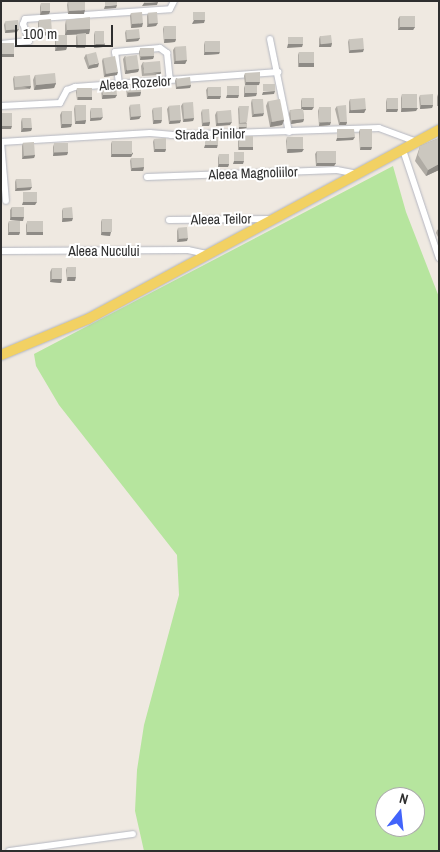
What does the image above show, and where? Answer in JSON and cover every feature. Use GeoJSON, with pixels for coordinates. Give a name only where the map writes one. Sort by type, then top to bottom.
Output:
{"type":"FeatureCollection","features":[{"type":"Feature","properties":{"kind":"main road"},"geometry":{"type":"LineString","coordinates":[[1,356],[88,319],[439,130]]}},
{"type":"Feature","properties":{"kind":"street"},"geometry":{"type":"LineString","coordinates":[[1,44],[29,41],[23,24],[25,19],[170,9],[174,1]]}},
{"type":"Feature","properties":{"kind":"street"},"geometry":{"type":"LineString","coordinates":[[270,39],[289,132]]}},
{"type":"Feature","properties":{"kind":"street"},"geometry":{"type":"LineString","coordinates":[[119,84],[116,52],[160,48],[167,53],[170,80]]}},
{"type":"Feature","properties":{"kind":"street","name":"Aleea Rozelor"},"geometry":{"type":"LineString","coordinates":[[1,106],[60,103],[68,88],[278,72]]}},
{"type":"Feature","properties":{"kind":"street","name":"Strada Pinilor"},"geometry":{"type":"LineString","coordinates":[[6,201],[1,142],[150,133],[289,132],[379,128],[417,142]]}},
{"type":"Feature","properties":{"kind":"street"},"geometry":{"type":"LineString","coordinates":[[402,150],[439,258]]}},
{"type":"Feature","properties":{"kind":"street","name":"Aleea Magnoliilor"},"geometry":{"type":"LineString","coordinates":[[147,177],[337,170],[358,174]]}},
{"type":"Feature","properties":{"kind":"street","name":"Aleea Teilor"},"geometry":{"type":"LineString","coordinates":[[169,220],[272,219]]}},
{"type":"Feature","properties":{"kind":"street","name":"Aleea Nucului"},"geometry":{"type":"LineString","coordinates":[[1,251],[188,250],[207,254]]}},
{"type":"Feature","properties":{"kind":"street"},"geometry":{"type":"LineString","coordinates":[[9,851],[133,834]]}},
{"type":"Feature","properties":{"kind":"green space"},"geometry":{"type":"Polygon","coordinates":[[[393,166],[406,212],[439,297],[439,851],[144,851],[135,811],[137,770],[144,725],[179,595],[177,555],[59,405],[36,366],[34,354],[393,166]]]}},
{"type":"Feature","properties":{"kind":"building"},"geometry":{"type":"Polygon","coordinates":[[[68,1],[85,1],[85,10],[69,11],[68,1]]]}},
{"type":"Feature","properties":{"kind":"building"},"geometry":{"type":"Polygon","coordinates":[[[105,1],[117,1],[117,5],[105,6],[105,1]]]}},
{"type":"Feature","properties":{"kind":"building"},"geometry":{"type":"Polygon","coordinates":[[[144,1],[158,1],[158,2],[144,3],[144,1]]]}},
{"type":"Feature","properties":{"kind":"building"},"geometry":{"type":"Polygon","coordinates":[[[41,3],[50,3],[50,11],[41,11],[41,3]]]}},
{"type":"Feature","properties":{"kind":"building"},"geometry":{"type":"Polygon","coordinates":[[[142,12],[143,23],[132,24],[131,13],[142,12]]]}},
{"type":"Feature","properties":{"kind":"building"},"geometry":{"type":"Polygon","coordinates":[[[157,12],[158,23],[149,24],[148,13],[157,12]]]}},
{"type":"Feature","properties":{"kind":"building"},"geometry":{"type":"Polygon","coordinates":[[[193,12],[205,12],[205,20],[193,20],[193,12]]]}},
{"type":"Feature","properties":{"kind":"building"},"geometry":{"type":"Polygon","coordinates":[[[400,16],[415,16],[415,27],[400,27],[400,16]]]}},
{"type":"Feature","properties":{"kind":"building"},"geometry":{"type":"Polygon","coordinates":[[[90,17],[90,29],[67,30],[66,20],[90,17]]]}},
{"type":"Feature","properties":{"kind":"building"},"geometry":{"type":"Polygon","coordinates":[[[51,19],[52,32],[39,32],[39,20],[51,19]]]}},
{"type":"Feature","properties":{"kind":"building"},"geometry":{"type":"Polygon","coordinates":[[[18,20],[19,29],[6,30],[5,21],[18,20]]]}},
{"type":"Feature","properties":{"kind":"building"},"geometry":{"type":"Polygon","coordinates":[[[164,26],[176,26],[176,39],[164,39],[164,26]]]}},
{"type":"Feature","properties":{"kind":"building"},"geometry":{"type":"Polygon","coordinates":[[[139,29],[140,38],[127,39],[126,30],[139,29]]]}},
{"type":"Feature","properties":{"kind":"building"},"geometry":{"type":"Polygon","coordinates":[[[95,31],[104,31],[104,44],[95,44],[95,31]]]}},
{"type":"Feature","properties":{"kind":"building"},"geometry":{"type":"Polygon","coordinates":[[[86,33],[86,45],[78,45],[77,34],[86,33]]]}},
{"type":"Feature","properties":{"kind":"building"},"geometry":{"type":"Polygon","coordinates":[[[56,35],[67,35],[67,47],[56,47],[56,35]]]}},
{"type":"Feature","properties":{"kind":"building"},"geometry":{"type":"Polygon","coordinates":[[[331,35],[332,43],[321,44],[320,36],[331,35]]]}},
{"type":"Feature","properties":{"kind":"building"},"geometry":{"type":"Polygon","coordinates":[[[288,37],[303,37],[303,44],[288,44],[288,37]]]}},
{"type":"Feature","properties":{"kind":"building"},"geometry":{"type":"Polygon","coordinates":[[[363,38],[364,49],[350,50],[349,39],[363,38]]]}},
{"type":"Feature","properties":{"kind":"building"},"geometry":{"type":"Polygon","coordinates":[[[205,41],[220,41],[220,52],[205,52],[205,41]]]}},
{"type":"Feature","properties":{"kind":"building"},"geometry":{"type":"Polygon","coordinates":[[[1,43],[14,43],[14,54],[1,54],[1,43]]]}},
{"type":"Feature","properties":{"kind":"building"},"geometry":{"type":"Polygon","coordinates":[[[186,46],[187,60],[176,61],[175,47],[186,46]]]}},
{"type":"Feature","properties":{"kind":"building"},"geometry":{"type":"Polygon","coordinates":[[[140,48],[154,48],[154,56],[140,56],[140,48]]]}},
{"type":"Feature","properties":{"kind":"building"},"geometry":{"type":"Polygon","coordinates":[[[96,52],[99,63],[89,65],[86,55],[96,52]]]}},
{"type":"Feature","properties":{"kind":"building"},"geometry":{"type":"Polygon","coordinates":[[[299,52],[314,52],[314,63],[299,63],[299,52]]]}},
{"type":"Feature","properties":{"kind":"building"},"geometry":{"type":"Polygon","coordinates":[[[137,55],[139,69],[127,71],[125,57],[137,55]]]}},
{"type":"Feature","properties":{"kind":"building"},"geometry":{"type":"Polygon","coordinates":[[[115,56],[118,72],[106,74],[103,58],[115,56]]]}},
{"type":"Feature","properties":{"kind":"building"},"geometry":{"type":"Polygon","coordinates":[[[160,61],[161,72],[144,73],[143,62],[160,61]]]}},
{"type":"Feature","properties":{"kind":"building"},"geometry":{"type":"Polygon","coordinates":[[[260,72],[260,82],[246,82],[245,73],[260,72]]]}},
{"type":"Feature","properties":{"kind":"building"},"geometry":{"type":"Polygon","coordinates":[[[55,73],[56,83],[36,85],[35,75],[55,73]]]}},
{"type":"Feature","properties":{"kind":"building"},"geometry":{"type":"Polygon","coordinates":[[[30,75],[31,86],[15,87],[14,76],[30,75]]]}},
{"type":"Feature","properties":{"kind":"building"},"geometry":{"type":"Polygon","coordinates":[[[190,77],[191,85],[177,87],[176,79],[190,77]]]}},
{"type":"Feature","properties":{"kind":"building"},"geometry":{"type":"Polygon","coordinates":[[[127,84],[141,84],[141,92],[127,92],[127,84]]]}},
{"type":"Feature","properties":{"kind":"building"},"geometry":{"type":"Polygon","coordinates":[[[263,84],[275,84],[275,91],[263,91],[263,84]]]}},
{"type":"Feature","properties":{"kind":"building"},"geometry":{"type":"Polygon","coordinates":[[[245,85],[257,85],[257,93],[245,93],[245,85]]]}},
{"type":"Feature","properties":{"kind":"building"},"geometry":{"type":"Polygon","coordinates":[[[116,86],[117,95],[103,95],[102,87],[116,86]]]}},
{"type":"Feature","properties":{"kind":"building"},"geometry":{"type":"Polygon","coordinates":[[[227,86],[239,86],[239,95],[227,95],[227,86]]]}},
{"type":"Feature","properties":{"kind":"building"},"geometry":{"type":"Polygon","coordinates":[[[208,87],[221,87],[221,96],[208,96],[208,87]]]}},
{"type":"Feature","properties":{"kind":"building"},"geometry":{"type":"Polygon","coordinates":[[[77,88],[92,88],[92,97],[77,97],[77,88]]]}},
{"type":"Feature","properties":{"kind":"building"},"geometry":{"type":"Polygon","coordinates":[[[402,94],[417,94],[417,108],[402,108],[402,94]]]}},
{"type":"Feature","properties":{"kind":"building"},"geometry":{"type":"Polygon","coordinates":[[[433,94],[433,105],[421,105],[420,95],[433,94]]]}},
{"type":"Feature","properties":{"kind":"building"},"geometry":{"type":"Polygon","coordinates":[[[302,98],[314,98],[314,107],[302,107],[302,98]]]}},
{"type":"Feature","properties":{"kind":"building"},"geometry":{"type":"Polygon","coordinates":[[[365,98],[366,109],[351,110],[350,99],[365,98]]]}},
{"type":"Feature","properties":{"kind":"building"},"geometry":{"type":"Polygon","coordinates":[[[387,98],[398,98],[398,109],[387,109],[387,98]]]}},
{"type":"Feature","properties":{"kind":"building"},"geometry":{"type":"Polygon","coordinates":[[[252,99],[263,99],[264,113],[254,114],[252,99]]]}},
{"type":"Feature","properties":{"kind":"building"},"geometry":{"type":"Polygon","coordinates":[[[280,99],[284,120],[272,122],[268,101],[280,99]]]}},
{"type":"Feature","properties":{"kind":"building"},"geometry":{"type":"Polygon","coordinates":[[[193,102],[194,118],[184,119],[183,103],[193,102]]]}},
{"type":"Feature","properties":{"kind":"building"},"geometry":{"type":"Polygon","coordinates":[[[140,104],[141,116],[131,117],[130,105],[140,104]]]}},
{"type":"Feature","properties":{"kind":"building"},"geometry":{"type":"Polygon","coordinates":[[[75,105],[86,105],[86,120],[76,121],[75,105]]]}},
{"type":"Feature","properties":{"kind":"building"},"geometry":{"type":"Polygon","coordinates":[[[180,105],[181,120],[170,121],[169,106],[180,105]]]}},
{"type":"Feature","properties":{"kind":"building"},"geometry":{"type":"Polygon","coordinates":[[[346,105],[347,122],[340,122],[337,106],[346,105]]]}},
{"type":"Feature","properties":{"kind":"building"},"geometry":{"type":"Polygon","coordinates":[[[239,106],[249,106],[247,122],[240,123],[239,106]]]}},
{"type":"Feature","properties":{"kind":"building"},"geometry":{"type":"Polygon","coordinates":[[[162,107],[162,120],[154,120],[153,108],[162,107]]]}},
{"type":"Feature","properties":{"kind":"building"},"geometry":{"type":"Polygon","coordinates":[[[319,107],[331,107],[331,122],[319,122],[319,107]]]}},
{"type":"Feature","properties":{"kind":"building"},"geometry":{"type":"Polygon","coordinates":[[[91,108],[102,108],[103,117],[91,118],[91,108]]]}},
{"type":"Feature","properties":{"kind":"building"},"geometry":{"type":"Polygon","coordinates":[[[202,109],[209,109],[210,122],[203,122],[202,109]]]}},
{"type":"Feature","properties":{"kind":"building"},"geometry":{"type":"Polygon","coordinates":[[[303,109],[304,119],[291,120],[290,110],[303,109]]]}},
{"type":"Feature","properties":{"kind":"building"},"geometry":{"type":"Polygon","coordinates":[[[231,110],[232,122],[218,123],[217,111],[231,110]]]}},
{"type":"Feature","properties":{"kind":"building"},"geometry":{"type":"Polygon","coordinates":[[[62,111],[72,111],[72,124],[62,124],[62,111]]]}},
{"type":"Feature","properties":{"kind":"building"},"geometry":{"type":"Polygon","coordinates":[[[2,113],[12,113],[12,126],[2,126],[2,113]]]}},
{"type":"Feature","properties":{"kind":"building"},"geometry":{"type":"Polygon","coordinates":[[[22,118],[31,118],[32,128],[23,128],[22,118]]]}},
{"type":"Feature","properties":{"kind":"building"},"geometry":{"type":"Polygon","coordinates":[[[239,124],[247,124],[247,127],[239,127],[239,124]]]}},
{"type":"Feature","properties":{"kind":"building"},"geometry":{"type":"Polygon","coordinates":[[[337,129],[354,129],[355,137],[337,138],[337,129]]]}},
{"type":"Feature","properties":{"kind":"building"},"geometry":{"type":"Polygon","coordinates":[[[360,129],[372,129],[372,147],[360,147],[360,129]]]}},
{"type":"Feature","properties":{"kind":"building"},"geometry":{"type":"Polygon","coordinates":[[[205,136],[218,136],[218,145],[205,145],[205,136]]]}},
{"type":"Feature","properties":{"kind":"building"},"geometry":{"type":"Polygon","coordinates":[[[239,136],[253,136],[253,147],[239,147],[239,136]]]}},
{"type":"Feature","properties":{"kind":"building"},"geometry":{"type":"Polygon","coordinates":[[[287,137],[303,137],[303,149],[287,149],[287,137]]]}},
{"type":"Feature","properties":{"kind":"building"},"geometry":{"type":"Polygon","coordinates":[[[166,138],[166,149],[155,149],[154,139],[166,138]]]}},
{"type":"Feature","properties":{"kind":"building"},"geometry":{"type":"Polygon","coordinates":[[[439,138],[439,164],[428,170],[418,155],[420,146],[439,138]]]}},
{"type":"Feature","properties":{"kind":"building"},"geometry":{"type":"Polygon","coordinates":[[[112,141],[132,141],[132,154],[112,154],[112,141]]]}},
{"type":"Feature","properties":{"kind":"building"},"geometry":{"type":"Polygon","coordinates":[[[34,142],[35,155],[24,156],[23,143],[34,142]]]}},
{"type":"Feature","properties":{"kind":"building"},"geometry":{"type":"Polygon","coordinates":[[[54,143],[68,143],[68,152],[54,152],[54,143]]]}},
{"type":"Feature","properties":{"kind":"building"},"geometry":{"type":"Polygon","coordinates":[[[317,151],[336,151],[336,163],[317,163],[317,151]]]}},
{"type":"Feature","properties":{"kind":"building"},"geometry":{"type":"Polygon","coordinates":[[[234,152],[244,152],[244,161],[234,161],[234,152]]]}},
{"type":"Feature","properties":{"kind":"building"},"geometry":{"type":"Polygon","coordinates":[[[219,154],[229,154],[229,164],[219,164],[219,154]]]}},
{"type":"Feature","properties":{"kind":"building"},"geometry":{"type":"Polygon","coordinates":[[[131,158],[144,158],[144,167],[132,168],[131,158]]]}},
{"type":"Feature","properties":{"kind":"building"},"geometry":{"type":"Polygon","coordinates":[[[16,179],[31,179],[32,187],[17,188],[16,179]]]}},
{"type":"Feature","properties":{"kind":"building"},"geometry":{"type":"Polygon","coordinates":[[[23,192],[37,192],[37,202],[23,202],[23,192]]]}},
{"type":"Feature","properties":{"kind":"building"},"geometry":{"type":"Polygon","coordinates":[[[12,207],[24,207],[24,217],[12,217],[12,207]]]}},
{"type":"Feature","properties":{"kind":"building"},"geometry":{"type":"Polygon","coordinates":[[[72,207],[73,218],[63,218],[63,208],[72,207]]]}},
{"type":"Feature","properties":{"kind":"building"},"geometry":{"type":"Polygon","coordinates":[[[102,219],[112,219],[112,232],[102,232],[102,219]]]}},
{"type":"Feature","properties":{"kind":"building"},"geometry":{"type":"Polygon","coordinates":[[[9,221],[20,221],[20,232],[9,232],[9,221]]]}},
{"type":"Feature","properties":{"kind":"building"},"geometry":{"type":"Polygon","coordinates":[[[27,221],[43,221],[43,232],[27,232],[27,221]]]}},
{"type":"Feature","properties":{"kind":"building"},"geometry":{"type":"Polygon","coordinates":[[[187,227],[188,238],[179,239],[178,228],[187,227]]]}},
{"type":"Feature","properties":{"kind":"building"},"geometry":{"type":"Polygon","coordinates":[[[67,267],[76,267],[76,277],[67,277],[67,267]]]}},
{"type":"Feature","properties":{"kind":"building"},"geometry":{"type":"Polygon","coordinates":[[[52,268],[62,268],[62,279],[52,279],[52,268]]]}}]}
